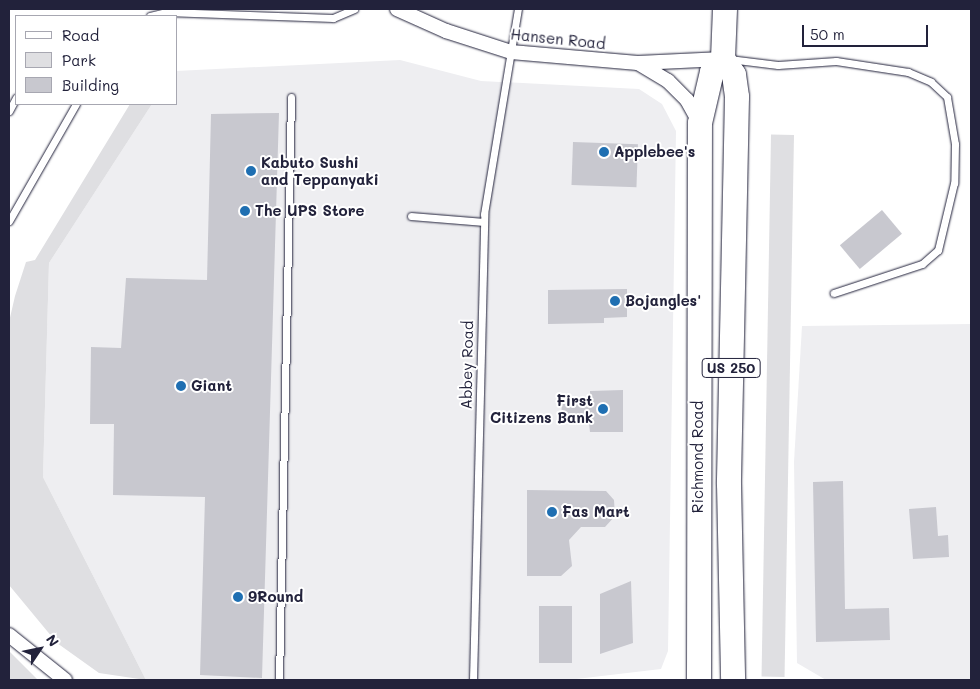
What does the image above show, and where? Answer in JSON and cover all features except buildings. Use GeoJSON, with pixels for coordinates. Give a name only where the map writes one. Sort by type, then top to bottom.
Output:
{"type":"FeatureCollection","features":[{"type":"Feature","properties":{"kind":"highway","name":"Richmond Road"},"geometry":{"type":"LineString","coordinates":[[699,680],[700,123],[712,72],[722,59],[725,9]]}},
{"type":"Feature","properties":{"kind":"highway","name":"Richmond Road"},"geometry":{"type":"LineString","coordinates":[[722,59],[734,75],[738,97],[729,484],[733,680]]}},
{"type":"Feature","properties":{"kind":"street","name":"Hansen Road"},"geometry":{"type":"LineString","coordinates":[[398,9],[446,31],[511,52],[638,63],[722,59]]}},
{"type":"Feature","properties":{"kind":"street"},"geometry":{"type":"LineString","coordinates":[[638,63],[668,81],[687,100],[700,123]]}},
{"type":"Feature","properties":{"kind":"street"},"geometry":{"type":"LineString","coordinates":[[9,635],[65,680]]}},
{"type":"Feature","properties":{"kind":"lane"},"geometry":{"type":"LineString","coordinates":[[154,15],[166,12],[338,18],[354,9]]}},
{"type":"Feature","properties":{"kind":"lane","name":"Abbey Road"},"geometry":{"type":"LineString","coordinates":[[473,680],[484,222],[518,9]]}},
{"type":"Feature","properties":{"kind":"lane"},"geometry":{"type":"LineString","coordinates":[[722,59],[778,66],[836,61],[908,72],[930,82],[947,98],[955,144],[954,183],[938,250],[922,264],[834,293]]}},
{"type":"Feature","properties":{"kind":"lane"},"geometry":{"type":"LineString","coordinates":[[279,680],[291,97]]}},
{"type":"Feature","properties":{"kind":"lane"},"geometry":{"type":"LineString","coordinates":[[9,111],[15,100]]}},
{"type":"Feature","properties":{"kind":"lane"},"geometry":{"type":"LineString","coordinates":[[9,221],[75,105]]}},
{"type":"Feature","properties":{"kind":"lane"},"geometry":{"type":"LineString","coordinates":[[412,216],[484,222]]}},
{"type":"Feature","properties":{"kind":"shaded area"},"geometry":{"type":"Polygon","coordinates":[[[400,60],[481,81],[639,89],[662,104],[676,131],[668,651],[661,669],[568,680],[146,680],[43,477],[49,263],[151,105],[178,105],[178,71],[400,60]]]}},
{"type":"Feature","properties":{"kind":"shaded area"},"geometry":{"type":"Polygon","coordinates":[[[971,324],[971,680],[826,680],[797,663],[794,462],[802,326],[971,324]]]}},
{"type":"Feature","properties":{"kind":"green space"},"geometry":{"type":"Polygon","coordinates":[[[129,105],[151,105],[49,263],[43,477],[146,680],[99,673],[57,643],[9,585],[9,322],[26,262],[35,260],[129,105]]]}},
{"type":"Feature","properties":{"kind":"green space"},"geometry":{"type":"Polygon","coordinates":[[[771,135],[794,135],[785,677],[762,677],[771,135]]]}},
{"type":"Feature","properties":{"kind":"green space"},"geometry":{"type":"Polygon","coordinates":[[[9,651],[38,680],[9,680],[9,651]]]}},
{"type":"Feature","properties":{"kind":"place","name":"Applebee's"},"geometry":{"type":"Point","coordinates":[604,152]}},
{"type":"Feature","properties":{"kind":"place","name":"Kabuto Sushi and Teppanyaki"},"geometry":{"type":"Point","coordinates":[251,171]}},
{"type":"Feature","properties":{"kind":"place","name":"The UPS Store"},"geometry":{"type":"Point","coordinates":[245,211]}},
{"type":"Feature","properties":{"kind":"place","name":"Bojangles'"},"geometry":{"type":"Point","coordinates":[615,301]}},
{"type":"Feature","properties":{"kind":"place","name":"Giant"},"geometry":{"type":"Point","coordinates":[181,386]}},
{"type":"Feature","properties":{"kind":"place","name":"First Citizens Bank"},"geometry":{"type":"Point","coordinates":[603,409]}},
{"type":"Feature","properties":{"kind":"place","name":"Fas Mart"},"geometry":{"type":"Point","coordinates":[552,512]}},
{"type":"Feature","properties":{"kind":"place","name":"9Round"},"geometry":{"type":"Point","coordinates":[238,597]}}]}
